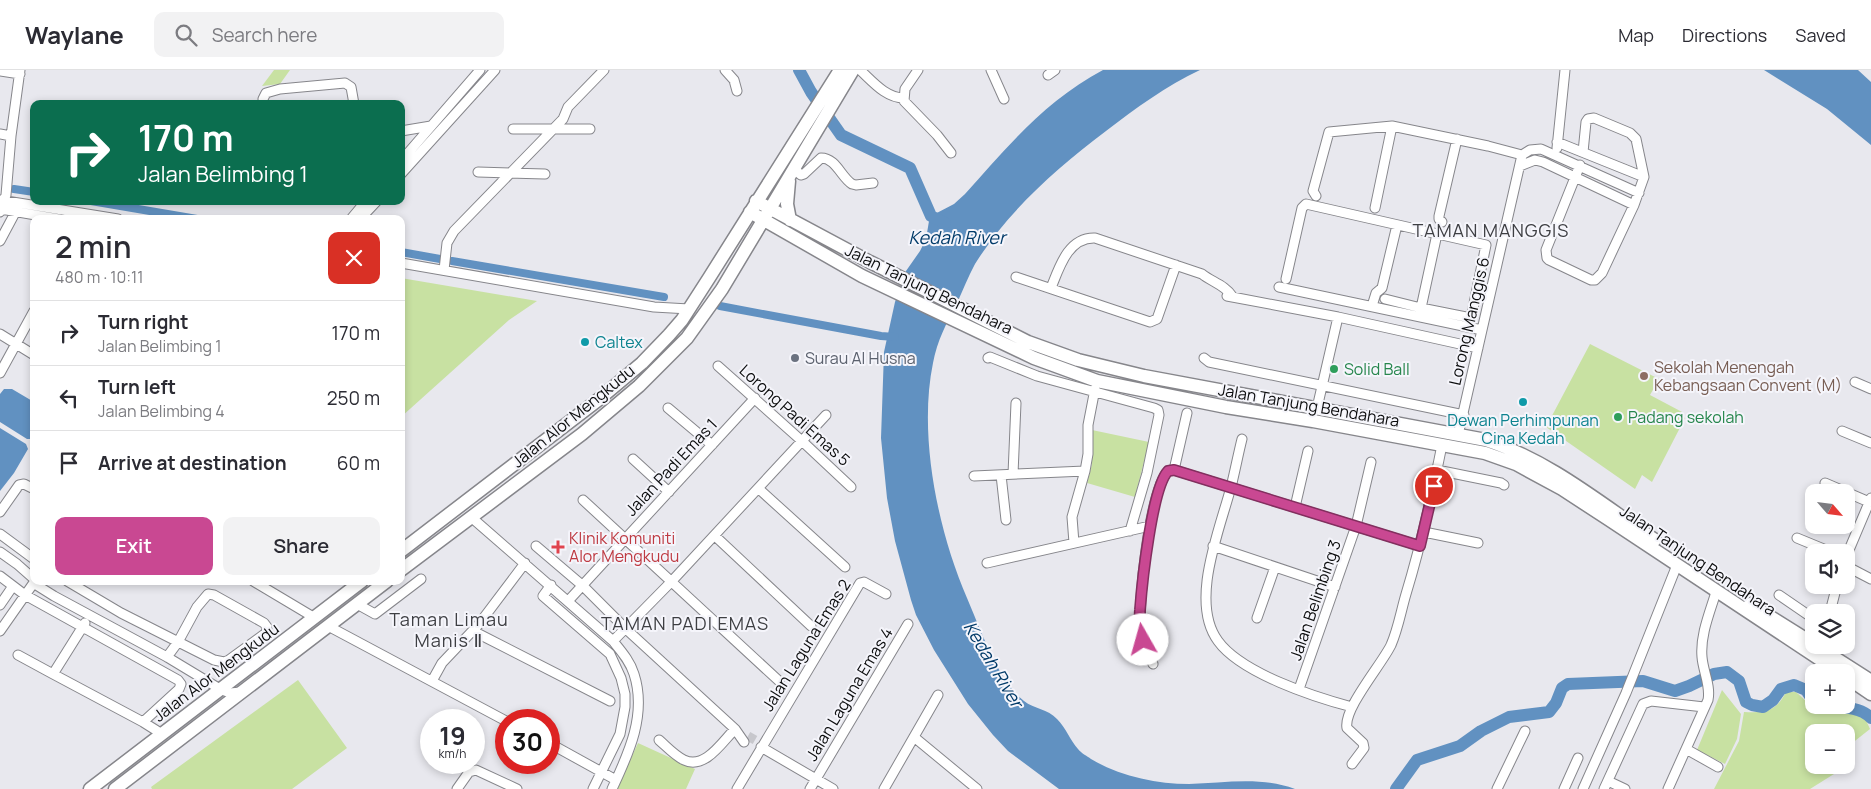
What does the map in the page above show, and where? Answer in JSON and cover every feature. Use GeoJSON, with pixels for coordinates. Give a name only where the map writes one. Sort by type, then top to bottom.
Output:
{"type":"FeatureCollection","features":[{"type":"Feature","properties":{"kind":"main road"},"geometry":{"type":"LineString","coordinates":[[817,118],[829,98],[840,70]]}},
{"type":"Feature","properties":{"kind":"main road"},"geometry":{"type":"LineString","coordinates":[[829,98],[853,70]]}},
{"type":"Feature","properties":{"kind":"main road","name":"Jalan Alor Mengkudu"},"geometry":{"type":"LineString","coordinates":[[405,568],[582,434],[639,386],[687,338],[722,289],[755,235],[792,172],[817,118]]}},
{"type":"Feature","properties":{"kind":"main road","name":"Jalan Alor Mengkudu"},"geometry":{"type":"LineString","coordinates":[[405,548],[598,400],[642,363],[669,336],[689,309],[753,207],[817,118]]}},
{"type":"Feature","properties":{"kind":"main road"},"geometry":{"type":"LineString","coordinates":[[755,235],[787,225],[787,204],[792,172]]}},
{"type":"Feature","properties":{"kind":"main road","name":"Jalan Tanjung Bendahara"},"geometry":{"type":"LineString","coordinates":[[753,207],[787,225],[870,262],[984,321],[1063,356],[1106,368],[1193,386],[1486,440],[1523,453],[1612,510],[1805,641]]}},
{"type":"Feature","properties":{"kind":"main road","name":"Jalan Tanjung Bendahara"},"geometry":{"type":"LineString","coordinates":[[787,225],[862,276],[1095,387],[1189,407],[1442,446],[1485,454],[1516,464],[1562,489],[1716,592],[1805,643]]}},
{"type":"Feature","properties":{"kind":"main road"},"geometry":{"type":"LineString","coordinates":[[1189,407],[1193,386]]}},
{"type":"Feature","properties":{"kind":"main road"},"geometry":{"type":"LineString","coordinates":[[444,518],[456,518],[458,522],[456,528]]}},
{"type":"Feature","properties":{"kind":"main road","name":"Jalan Alor Mengkudu"},"geometry":{"type":"LineString","coordinates":[[90,789],[357,585]]}},
{"type":"Feature","properties":{"kind":"main road","name":"Jalan Alor Mengkudu"},"geometry":{"type":"LineString","coordinates":[[115,789],[382,585]]}},
{"type":"Feature","properties":{"kind":"main road"},"geometry":{"type":"LineString","coordinates":[[1798,634],[1805,636]]}},
{"type":"Feature","properties":{"kind":"main road","name":"Jalan Tanjung Bendahara"},"geometry":{"type":"LineString","coordinates":[[1820,654],[1830,664]]}},
{"type":"Feature","properties":{"kind":"main road","name":"Jalan Tanjung Bendahara"},"geometry":{"type":"LineString","coordinates":[[1833,654],[1871,682]]}},
{"type":"Feature","properties":{"kind":"main road"},"geometry":{"type":"LineString","coordinates":[[1855,683],[1871,694]]}},
{"type":"Feature","properties":{"kind":"street"},"geometry":{"type":"LineString","coordinates":[[405,156],[480,70]]}},
{"type":"Feature","properties":{"kind":"street"},"geometry":{"type":"LineString","coordinates":[[405,170],[495,70]]}},
{"type":"Feature","properties":{"kind":"street"},"geometry":{"type":"LineString","coordinates":[[444,270],[447,243],[450,237],[554,129],[563,119],[568,107],[604,70]]}},
{"type":"Feature","properties":{"kind":"street"},"geometry":{"type":"LineString","coordinates":[[725,70],[734,80],[737,92]]}},
{"type":"Feature","properties":{"kind":"street"},"geometry":{"type":"LineString","coordinates":[[860,70],[895,98],[904,98]]}},
{"type":"Feature","properties":{"kind":"street"},"geometry":{"type":"LineString","coordinates":[[918,70],[905,90],[904,98],[908,107],[932,128],[951,153]]}},
{"type":"Feature","properties":{"kind":"street"},"geometry":{"type":"LineString","coordinates":[[991,70],[1004,99]]}},
{"type":"Feature","properties":{"kind":"street"},"geometry":{"type":"LineString","coordinates":[[1556,155],[1565,70]]}},
{"type":"Feature","properties":{"kind":"street"},"geometry":{"type":"LineString","coordinates":[[0,71],[20,72],[11,136],[5,159],[1,206]]}},
{"type":"Feature","properties":{"kind":"street"},"geometry":{"type":"LineString","coordinates":[[263,98],[266,92],[280,89],[349,84],[353,100]]}},
{"type":"Feature","properties":{"kind":"street"},"geometry":{"type":"LineString","coordinates":[[1580,165],[1546,250],[1549,260],[1591,280],[1598,277],[1634,205],[1644,177],[1636,139],[1630,133],[1594,118],[1588,118],[1586,122],[1583,152]]}},
{"type":"Feature","properties":{"kind":"street"},"geometry":{"type":"LineString","coordinates":[[405,130],[431,126]]}},
{"type":"Feature","properties":{"kind":"street"},"geometry":{"type":"LineString","coordinates":[[1375,208],[1392,126]]}},
{"type":"Feature","properties":{"kind":"street"},"geometry":{"type":"LineString","coordinates":[[1316,196],[1313,191],[1329,132],[1392,126],[1522,155],[1530,150],[1538,149],[1580,165],[1639,193]]}},
{"type":"Feature","properties":{"kind":"street"},"geometry":{"type":"LineString","coordinates":[[513,128],[590,129]]}},
{"type":"Feature","properties":{"kind":"street"},"geometry":{"type":"LineString","coordinates":[[0,134],[11,136]]}},
{"type":"Feature","properties":{"kind":"street"},"geometry":{"type":"LineString","coordinates":[[1442,222],[1439,216],[1457,139]]}},
{"type":"Feature","properties":{"kind":"street"},"geometry":{"type":"LineString","coordinates":[[1557,142],[1644,177]]}},
{"type":"Feature","properties":{"kind":"street","name":"Lorong Manggis 6"},"geometry":{"type":"LineString","coordinates":[[1458,435],[1522,155]]}},
{"type":"Feature","properties":{"kind":"street"},"geometry":{"type":"LineString","coordinates":[[792,172],[804,174],[820,158],[824,158],[838,168],[844,178],[852,184],[873,183]]}},
{"type":"Feature","properties":{"kind":"street"},"geometry":{"type":"LineString","coordinates":[[1520,166],[1535,160],[1634,205]]}},
{"type":"Feature","properties":{"kind":"street"},"geometry":{"type":"LineString","coordinates":[[478,172],[545,174]]}},
{"type":"Feature","properties":{"kind":"street"},"geometry":{"type":"LineString","coordinates":[[1286,280],[1303,205],[1306,204],[1486,245],[1471,318],[1384,299]]}},
{"type":"Feature","properties":{"kind":"street"},"geometry":{"type":"LineString","coordinates":[[354,215],[363,205]]}},
{"type":"Feature","properties":{"kind":"street"},"geometry":{"type":"LineString","coordinates":[[364,215],[373,205]]}},
{"type":"Feature","properties":{"kind":"street"},"geometry":{"type":"LineString","coordinates":[[1,206],[38,215]]}},
{"type":"Feature","properties":{"kind":"street"},"geometry":{"type":"LineString","coordinates":[[1,206],[82,215]]}},
{"type":"Feature","properties":{"kind":"street"},"geometry":{"type":"LineString","coordinates":[[0,240],[16,211]]}},
{"type":"Feature","properties":{"kind":"street"},"geometry":{"type":"LineString","coordinates":[[1382,309],[1384,299],[1382,288],[1396,225]]}},
{"type":"Feature","properties":{"kind":"street"},"geometry":{"type":"LineString","coordinates":[[1421,308],[1437,234]]}},
{"type":"Feature","properties":{"kind":"street"},"geometry":{"type":"LineString","coordinates":[[1051,288],[1065,256],[1080,240],[1095,238],[1202,274],[1228,290],[1230,296],[1338,317],[1478,348]]}},
{"type":"Feature","properties":{"kind":"street"},"geometry":{"type":"LineString","coordinates":[[405,264],[654,307],[689,309]]}},
{"type":"Feature","properties":{"kind":"street"},"geometry":{"type":"LineString","coordinates":[[1016,277],[1154,322],[1157,319],[1176,265]]}},
{"type":"Feature","properties":{"kind":"street"},"geometry":{"type":"LineString","coordinates":[[1279,287],[1482,330]]}},
{"type":"Feature","properties":{"kind":"street"},"geometry":{"type":"LineString","coordinates":[[1372,306],[1376,293],[1382,288]]}},
{"type":"Feature","properties":{"kind":"street"},"geometry":{"type":"LineString","coordinates":[[1317,408],[1338,317]]}},
{"type":"Feature","properties":{"kind":"street"},"geometry":{"type":"LineString","coordinates":[[0,373],[30,318]]}},
{"type":"Feature","properties":{"kind":"street"},"geometry":{"type":"LineString","coordinates":[[0,334],[30,353]]}},
{"type":"Feature","properties":{"kind":"street"},"geometry":{"type":"LineString","coordinates":[[988,358],[1037,376],[1095,387],[1158,410],[1159,415],[1148,465],[1130,531]]}},
{"type":"Feature","properties":{"kind":"street"},"geometry":{"type":"LineString","coordinates":[[1204,358],[1210,362],[1464,415]]}},
{"type":"Feature","properties":{"kind":"street","name":"Lorong Padi Emas 5"},"geometry":{"type":"LineString","coordinates":[[718,366],[804,442],[851,487]]}},
{"type":"Feature","properties":{"kind":"street"},"geometry":{"type":"LineString","coordinates":[[1855,382],[1871,389]]}},
{"type":"Feature","properties":{"kind":"street"},"geometry":{"type":"LineString","coordinates":[[1074,543],[1072,517],[1085,471],[1088,454],[1088,425],[1095,387]]}},
{"type":"Feature","properties":{"kind":"street","name":"Jalan Padi Emas 1"},"geometry":{"type":"LineString","coordinates":[[569,600],[755,398]]}},
{"type":"Feature","properties":{"kind":"street"},"geometry":{"type":"LineString","coordinates":[[1013,474],[1016,403]]}},
{"type":"Feature","properties":{"kind":"street"},"geometry":{"type":"LineString","coordinates":[[1174,470],[1189,407]]}},
{"type":"Feature","properties":{"kind":"street"},"geometry":{"type":"LineString","coordinates":[[668,408],[712,445]]}},
{"type":"Feature","properties":{"kind":"street"},"geometry":{"type":"LineString","coordinates":[[613,641],[804,442],[826,415]]}},
{"type":"Feature","properties":{"kind":"street"},"geometry":{"type":"LineString","coordinates":[[1842,431],[1871,443]]}},
{"type":"Feature","properties":{"kind":"street"},"geometry":{"type":"LineString","coordinates":[[1242,439],[1231,487],[1213,546],[1206,610],[1208,622],[1217,640],[1225,649],[1250,668],[1264,676],[1352,707]]}},
{"type":"Feature","properties":{"kind":"street"},"geometry":{"type":"LineString","coordinates":[[1352,764],[1364,748],[1363,743],[1347,728],[1347,719],[1352,707],[1391,644],[1424,532],[1442,446]]}},
{"type":"Feature","properties":{"kind":"street"},"geometry":{"type":"LineString","coordinates":[[1295,507],[1308,451]]}},
{"type":"Feature","properties":{"kind":"street"},"geometry":{"type":"LineString","coordinates":[[633,459],[669,492]]}},
{"type":"Feature","properties":{"kind":"street","name":"Jalan Belimbing 3"},"geometry":{"type":"LineString","coordinates":[[1299,689],[1356,526],[1371,462]]}},
{"type":"Feature","properties":{"kind":"street"},"geometry":{"type":"LineString","coordinates":[[1153,664],[1143,640],[1140,611],[1150,526],[1155,504],[1164,477],[1168,471],[1174,470],[1420,546]]}},
{"type":"Feature","properties":{"kind":"street"},"geometry":{"type":"LineString","coordinates":[[1437,470],[1504,485]]}},
{"type":"Feature","properties":{"kind":"street"},"geometry":{"type":"LineString","coordinates":[[974,476],[1085,471]]}},
{"type":"Feature","properties":{"kind":"street"},"geometry":{"type":"LineString","coordinates":[[1001,475],[1006,520]]}},
{"type":"Feature","properties":{"kind":"street"},"geometry":{"type":"LineString","coordinates":[[1825,483],[1870,500],[1851,544]]}},
{"type":"Feature","properties":{"kind":"street"},"geometry":{"type":"LineString","coordinates":[[0,512],[19,486],[24,484],[30,487]]}},
{"type":"Feature","properties":{"kind":"street"},"geometry":{"type":"LineString","coordinates":[[759,489],[846,567]]}},
{"type":"Feature","properties":{"kind":"street"},"geometry":{"type":"LineString","coordinates":[[583,500],[779,681]]}},
{"type":"Feature","properties":{"kind":"street"},"geometry":{"type":"LineString","coordinates":[[471,517],[569,600],[613,641],[634,673],[639,698],[635,730],[612,789]]}},
{"type":"Feature","properties":{"kind":"street"},"geometry":{"type":"LineString","coordinates":[[987,563],[1150,526]]}},
{"type":"Feature","properties":{"kind":"street"},"geometry":{"type":"LineString","coordinates":[[1424,532],[1478,543]]}},
{"type":"Feature","properties":{"kind":"street"},"geometry":{"type":"LineString","coordinates":[[0,534],[30,556]]}},
{"type":"Feature","properties":{"kind":"street"},"geometry":{"type":"LineString","coordinates":[[715,536],[811,626]]}},
{"type":"Feature","properties":{"kind":"street"},"geometry":{"type":"LineString","coordinates":[[1797,538],[1812,544]]}},
{"type":"Feature","properties":{"kind":"street"},"geometry":{"type":"LineString","coordinates":[[536,546],[583,586],[626,629],[735,729],[754,744],[833,789]]}},
{"type":"Feature","properties":{"kind":"street"},"geometry":{"type":"LineString","coordinates":[[1213,546],[1335,587]]}},
{"type":"Feature","properties":{"kind":"street"},"geometry":{"type":"LineString","coordinates":[[0,552],[30,576]]}},
{"type":"Feature","properties":{"kind":"street"},"geometry":{"type":"LineString","coordinates":[[432,681],[449,653],[473,631],[525,563]]}},
{"type":"Feature","properties":{"kind":"street"},"geometry":{"type":"LineString","coordinates":[[1583,789],[1626,693],[1677,566]]}},
{"type":"Feature","properties":{"kind":"street"},"geometry":{"type":"LineString","coordinates":[[1257,618],[1275,567]]}},
{"type":"Feature","properties":{"kind":"street"},"geometry":{"type":"LineString","coordinates":[[1855,571],[1871,579]]}},
{"type":"Feature","properties":{"kind":"street"},"geometry":{"type":"LineString","coordinates":[[357,604],[375,614],[418,581],[405,572]]}},
{"type":"Feature","properties":{"kind":"street"},"geometry":{"type":"LineString","coordinates":[[0,576],[25,595],[178,680],[181,684],[179,689],[143,722]]}},
{"type":"Feature","properties":{"kind":"street","name":"Jalan Laguna Emas 2"},"geometry":{"type":"LineString","coordinates":[[754,744],[860,583],[864,582],[886,594]]}},
{"type":"Feature","properties":{"kind":"street"},"geometry":{"type":"LineString","coordinates":[[0,631],[32,585]]}},
{"type":"Feature","properties":{"kind":"street"},"geometry":{"type":"LineString","coordinates":[[39,585],[45,591],[167,657],[220,689],[230,693],[241,692]]}},
{"type":"Feature","properties":{"kind":"street"},"geometry":{"type":"LineString","coordinates":[[74,585],[121,613],[178,642],[214,660],[224,662],[266,633],[267,627],[264,623],[247,613],[214,595],[208,594],[197,607],[178,642],[167,657]]}},
{"type":"Feature","properties":{"kind":"street"},"geometry":{"type":"LineString","coordinates":[[260,585],[315,618]]}},
{"type":"Feature","properties":{"kind":"street"},"geometry":{"type":"LineString","coordinates":[[551,585],[543,596],[610,654],[621,678],[625,694],[623,723],[620,734],[593,789]]}},
{"type":"Feature","properties":{"kind":"street"},"geometry":{"type":"LineString","coordinates":[[0,605],[13,586]]}},
{"type":"Feature","properties":{"kind":"street"},"geometry":{"type":"LineString","coordinates":[[1668,789],[1708,700],[1702,658],[1703,635],[1716,592]]}},
{"type":"Feature","properties":{"kind":"street"},"geometry":{"type":"LineString","coordinates":[[1779,595],[1805,612]]}},
{"type":"Feature","properties":{"kind":"street"},"geometry":{"type":"LineString","coordinates":[[53,674],[90,616]]}},
{"type":"Feature","properties":{"kind":"street","name":"Jalan Laguna Emas 4"},"geometry":{"type":"LineString","coordinates":[[810,789],[908,624]]}},
{"type":"Feature","properties":{"kind":"street"},"geometry":{"type":"LineString","coordinates":[[328,626],[495,714]]}},
{"type":"Feature","properties":{"kind":"street"},"geometry":{"type":"LineString","coordinates":[[473,631],[610,702]]}},
{"type":"Feature","properties":{"kind":"street"},"geometry":{"type":"LineString","coordinates":[[18,655],[162,734]]}},
{"type":"Feature","properties":{"kind":"street"},"geometry":{"type":"LineString","coordinates":[[884,789],[938,695]]}},
{"type":"Feature","properties":{"kind":"street"},"geometry":{"type":"LineString","coordinates":[[1624,789],[1606,785],[1644,704],[1651,701],[1704,707]]}},
{"type":"Feature","properties":{"kind":"street"},"geometry":{"type":"LineString","coordinates":[[659,740],[680,758],[694,764],[703,761],[735,729]]}},
{"type":"Feature","properties":{"kind":"street"},"geometry":{"type":"LineString","coordinates":[[1497,789],[1525,731]]}},
{"type":"Feature","properties":{"kind":"street"},"geometry":{"type":"LineString","coordinates":[[914,737],[977,789]]}},
{"type":"Feature","properties":{"kind":"street"},"geometry":{"type":"LineString","coordinates":[[736,789],[754,744]]}},
{"type":"Feature","properties":{"kind":"street"},"geometry":{"type":"LineString","coordinates":[[560,749],[616,780]]}},
{"type":"Feature","properties":{"kind":"street"},"geometry":{"type":"LineString","coordinates":[[1686,749],[1718,767]]}},
{"type":"Feature","properties":{"kind":"street"},"geometry":{"type":"LineString","coordinates":[[1564,789],[1578,758]]}},
{"type":"Feature","properties":{"kind":"street"},"geometry":{"type":"LineString","coordinates":[[457,789],[469,772],[476,770],[517,789]]}},
{"type":"Feature","properties":{"kind":"green space"},"geometry":{"type":"Polygon","coordinates":[[[274,70],[290,70],[280,84],[262,86],[274,70]]]}},
{"type":"Feature","properties":{"kind":"green space"},"geometry":{"type":"Polygon","coordinates":[[[405,279],[537,301],[509,320],[405,413],[405,279]]]}},
{"type":"Feature","properties":{"kind":"green space","name":"Padang sekolah"},"geometry":{"type":"Polygon","coordinates":[[[1590,344],[1659,379],[1650,395],[1684,413],[1682,416],[1685,418],[1652,482],[1642,475],[1635,489],[1546,427],[1590,344]]]}},
{"type":"Feature","properties":{"kind":"green space"},"geometry":{"type":"Polygon","coordinates":[[[1092,430],[1149,442],[1135,497],[1087,483],[1092,464],[1092,430]]]}},
{"type":"Feature","properties":{"kind":"green space"},"geometry":{"type":"Polygon","coordinates":[[[298,680],[347,748],[292,789],[152,789],[151,787],[298,680]]]}},
{"type":"Feature","properties":{"kind":"green space"},"geometry":{"type":"Polygon","coordinates":[[[1722,690],[1741,714],[1737,739],[1725,764],[1697,750],[1722,690]]]}},
{"type":"Feature","properties":{"kind":"green space"},"geometry":{"type":"Polygon","coordinates":[[[1786,692],[1796,692],[1805,700],[1805,714],[1855,714],[1865,718],[1870,729],[1855,741],[1855,724],[1805,724],[1805,774],[1834,774],[1810,789],[1714,789],[1739,741],[1744,712],[1769,710],[1782,699],[1786,692]]]}},
{"type":"Feature","properties":{"kind":"green space"},"geometry":{"type":"Polygon","coordinates":[[[638,743],[695,769],[686,789],[617,789],[638,743]]]}},
{"type":"Feature","properties":{"kind":"water","name":"Kedah River"},"geometry":{"type":"Polygon","coordinates":[[[1103,70],[1200,70],[1163,90],[1140,106],[1052,175],[1034,191],[1002,226],[975,264],[940,339],[933,363],[929,391],[930,452],[934,483],[947,543],[984,638],[1006,681],[1024,701],[1057,719],[1079,750],[1091,759],[1113,770],[1151,781],[1189,784],[1256,781],[1295,789],[1059,789],[1008,751],[968,704],[934,650],[916,615],[895,541],[887,498],[881,438],[884,352],[895,302],[906,271],[926,239],[931,216],[954,204],[965,194],[1012,142],[1045,110],[1082,82],[1103,70]]]}},
{"type":"Feature","properties":{"kind":"water"},"geometry":{"type":"Polygon","coordinates":[[[1764,70],[1858,70],[1871,82],[1871,145],[1827,109],[1764,70]]]}},
{"type":"Feature","properties":{"kind":"water"},"geometry":{"type":"Polygon","coordinates":[[[4,389],[12,389],[30,400],[30,439],[0,422],[0,394],[4,389]]]}},
{"type":"Feature","properties":{"kind":"water"},"geometry":{"type":"Polygon","coordinates":[[[0,428],[26,444],[28,449],[14,473],[0,491],[0,428]]]}},
{"type":"Feature","properties":{"kind":"waterway"},"geometry":{"type":"LineString","coordinates":[[799,70],[811,92],[841,135],[910,168],[931,216],[945,223]]}},
{"type":"Feature","properties":{"kind":"waterway"},"geometry":{"type":"LineString","coordinates":[[14,189],[30,191]]}},
{"type":"Feature","properties":{"kind":"waterway"},"geometry":{"type":"LineString","coordinates":[[115,205],[173,215]]}},
{"type":"Feature","properties":{"kind":"waterway"},"geometry":{"type":"LineString","coordinates":[[405,253],[440,259]]}},
{"type":"Feature","properties":{"kind":"waterway"},"geometry":{"type":"LineString","coordinates":[[452,261],[664,297]]}},
{"type":"Feature","properties":{"kind":"waterway"},"geometry":{"type":"LineString","coordinates":[[720,306],[895,337]]}},
{"type":"Feature","properties":{"kind":"waterway"},"geometry":{"type":"LineString","coordinates":[[1396,789],[1417,760],[1460,746],[1481,731],[1509,717],[1549,712],[1556,703],[1562,688],[1568,684],[1643,681],[1675,691],[1714,674],[1727,672],[1739,681],[1746,702],[1763,707],[1773,700],[1781,689],[1794,685],[1805,690]]}},
{"type":"Feature","properties":{"kind":"waterway"},"geometry":{"type":"LineString","coordinates":[[1855,709],[1871,718]]}},
{"type":"Feature","properties":{"kind":"tunnel"},"geometry":{"type":"LineString","coordinates":[[748,736],[755,740]]}},
{"type":"Feature","properties":{"kind":"place","name":"Caltex"},"geometry":{"type":"Point","coordinates":[585,342]}},
{"type":"Feature","properties":{"kind":"place","name":"Surau Al Husna"},"geometry":{"type":"Point","coordinates":[795,358]}},
{"type":"Feature","properties":{"kind":"place","name":"Solid Ball"},"geometry":{"type":"Point","coordinates":[1334,369]}},
{"type":"Feature","properties":{"kind":"place","name":"Sekolah Menengah Kebangsaan Convent (M)"},"geometry":{"type":"Point","coordinates":[1644,376]}},
{"type":"Feature","properties":{"kind":"place","name":"Dewan Perhimpunan Cina Kedah"},"geometry":{"type":"Point","coordinates":[1523,402]}},
{"type":"Feature","properties":{"kind":"place","name":"Padang sekolah"},"geometry":{"type":"Point","coordinates":[1618,417]}},
{"type":"Feature","properties":{"kind":"place","name":"Klinik Komuniti Alor Mengkudu"},"geometry":{"type":"Point","coordinates":[558,547]}},
{"type":"Feature","properties":{"kind":"district","name":"TAMAN MANGGIS"},"geometry":{"type":"Point","coordinates":[1491,230]}},
{"type":"Feature","properties":{"kind":"district","name":"TAMAN PADI EMAS"},"geometry":{"type":"Point","coordinates":[685,623]}},
{"type":"Feature","properties":{"kind":"district","name":"Taman Limau Manis Ⅱ"},"geometry":{"type":"Point","coordinates":[449,629]}},
{"type":"Feature","properties":{"kind":"route"},"geometry":{"type":"LineString","coordinates":[[1143,640],[1140,611],[1150,526],[1155,504],[1164,477],[1168,471],[1174,470],[1420,546],[1434,486]]}}]}
